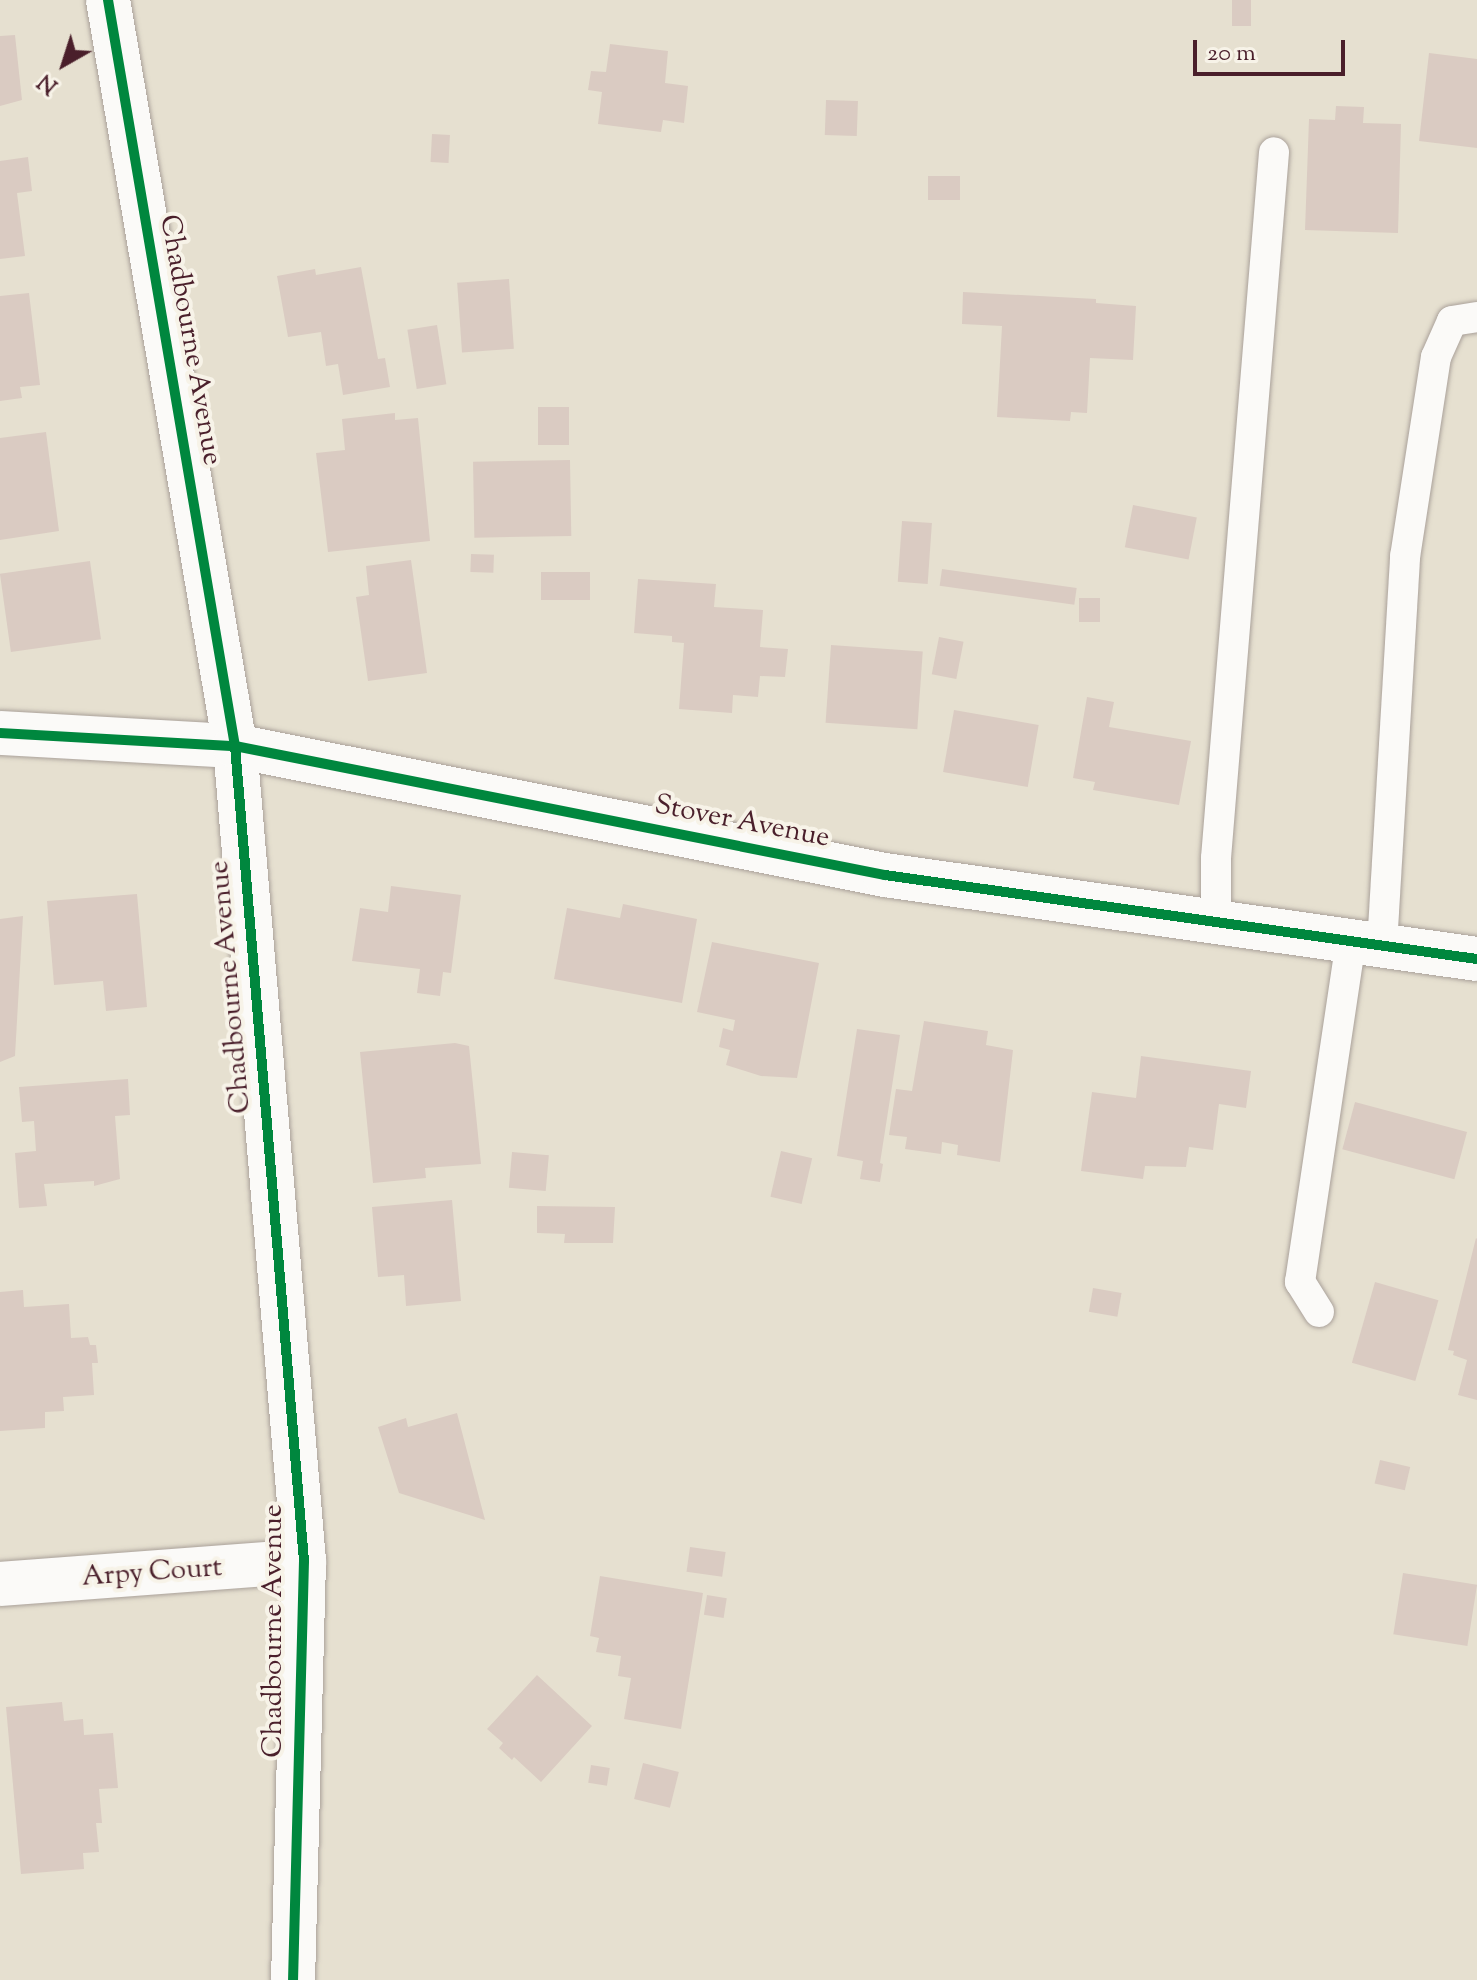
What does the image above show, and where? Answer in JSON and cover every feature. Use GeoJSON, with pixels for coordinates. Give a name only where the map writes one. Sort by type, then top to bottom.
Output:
{"type":"FeatureCollection","features":[{"type":"Feature","properties":{"kind":"street","name":"Chadbourne Avenue"},"geometry":{"type":"LineString","coordinates":[[108,0],[235,746],[304,1561],[293,1980]]}},
{"type":"Feature","properties":{"kind":"street","name":"Stover Avenue"},"geometry":{"type":"LineString","coordinates":[[0,733],[235,746],[885,875],[1477,959]]}},
{"type":"Feature","properties":{"kind":"street","name":"Arpy Court"},"geometry":{"type":"LineString","coordinates":[[0,1584],[304,1561]]}},
{"type":"Feature","properties":{"kind":"lane"},"geometry":{"type":"LineString","coordinates":[[1216,923],[1216,858],[1274,152]]}},
{"type":"Feature","properties":{"kind":"lane"},"geometry":{"type":"LineString","coordinates":[[1319,1312],[1300,1282],[1367,944],[1405,557],[1436,357],[1452,321],[1477,317]]}},
{"type":"Feature","properties":{"kind":"building"},"geometry":{"type":"Polygon","coordinates":[[[1232,0],[1251,0],[1251,26],[1232,26],[1232,0]]]}},
{"type":"Feature","properties":{"kind":"building"},"geometry":{"type":"Polygon","coordinates":[[[15,35],[22,100],[0,106],[0,36],[15,35]]]}},
{"type":"Feature","properties":{"kind":"building"},"geometry":{"type":"Polygon","coordinates":[[[610,44],[668,51],[665,83],[688,86],[684,123],[663,120],[661,132],[598,124],[602,92],[588,90],[591,71],[606,72],[610,44]]]}},
{"type":"Feature","properties":{"kind":"building"},"geometry":{"type":"Polygon","coordinates":[[[1429,53],[1477,59],[1477,148],[1419,141],[1429,53]]]}},
{"type":"Feature","properties":{"kind":"building"},"geometry":{"type":"Polygon","coordinates":[[[826,100],[858,101],[857,136],[825,135],[826,100]]]}},
{"type":"Feature","properties":{"kind":"building"},"geometry":{"type":"Polygon","coordinates":[[[1336,106],[1364,107],[1363,123],[1401,124],[1398,233],[1305,230],[1309,119],[1335,120],[1336,106]]]}},
{"type":"Feature","properties":{"kind":"building"},"geometry":{"type":"Polygon","coordinates":[[[432,134],[450,135],[449,163],[431,162],[432,134]]]}},
{"type":"Feature","properties":{"kind":"building"},"geometry":{"type":"Polygon","coordinates":[[[28,157],[32,191],[17,193],[25,256],[0,259],[0,161],[28,157]]]}},
{"type":"Feature","properties":{"kind":"building"},"geometry":{"type":"Polygon","coordinates":[[[928,176],[960,176],[960,200],[928,200],[928,176]]]}},
{"type":"Feature","properties":{"kind":"building"},"geometry":{"type":"Polygon","coordinates":[[[361,267],[378,359],[385,358],[390,387],[343,395],[338,364],[326,366],[321,332],[288,337],[277,276],[315,269],[316,275],[361,267]]]}},
{"type":"Feature","properties":{"kind":"building"},"geometry":{"type":"Polygon","coordinates":[[[509,279],[514,349],[462,352],[457,283],[509,279]]]}},
{"type":"Feature","properties":{"kind":"building"},"geometry":{"type":"Polygon","coordinates":[[[963,292],[1096,299],[1096,303],[1136,306],[1133,360],[1090,358],[1087,413],[1071,412],[1070,421],[997,417],[1002,326],[962,324],[963,292]]]}},
{"type":"Feature","properties":{"kind":"building"},"geometry":{"type":"Polygon","coordinates":[[[29,293],[40,385],[20,387],[22,398],[0,401],[0,296],[29,293]]]}},
{"type":"Feature","properties":{"kind":"building"},"geometry":{"type":"Polygon","coordinates":[[[437,325],[446,384],[417,389],[407,330],[437,325]]]}},
{"type":"Feature","properties":{"kind":"building"},"geometry":{"type":"Polygon","coordinates":[[[538,407],[569,407],[569,445],[538,445],[538,407]]]}},
{"type":"Feature","properties":{"kind":"building"},"geometry":{"type":"Polygon","coordinates":[[[395,413],[395,420],[418,418],[430,541],[328,552],[316,453],[345,450],[342,419],[395,413]]]}},
{"type":"Feature","properties":{"kind":"building"},"geometry":{"type":"Polygon","coordinates":[[[46,432],[59,531],[0,540],[0,438],[46,432]]]}},
{"type":"Feature","properties":{"kind":"building"},"geometry":{"type":"Polygon","coordinates":[[[570,460],[571,536],[474,538],[473,462],[570,460]]]}},
{"type":"Feature","properties":{"kind":"building"},"geometry":{"type":"Polygon","coordinates":[[[1133,505],[1197,517],[1189,560],[1125,547],[1133,505]]]}},
{"type":"Feature","properties":{"kind":"building"},"geometry":{"type":"Polygon","coordinates":[[[902,521],[932,523],[928,584],[898,582],[902,521]]]}},
{"type":"Feature","properties":{"kind":"building"},"geometry":{"type":"Polygon","coordinates":[[[471,554],[494,555],[493,573],[470,572],[471,554]]]}},
{"type":"Feature","properties":{"kind":"building"},"geometry":{"type":"Polygon","coordinates":[[[411,560],[427,673],[368,681],[356,597],[369,595],[366,566],[411,560]]]}},
{"type":"Feature","properties":{"kind":"building"},"geometry":{"type":"Polygon","coordinates":[[[90,561],[101,639],[11,652],[0,574],[90,561]]]}},
{"type":"Feature","properties":{"kind":"building"},"geometry":{"type":"Polygon","coordinates":[[[942,569],[1077,588],[1074,605],[940,586],[942,569]]]}},
{"type":"Feature","properties":{"kind":"building"},"geometry":{"type":"Polygon","coordinates":[[[541,572],[590,572],[590,600],[541,600],[541,572]]]}},
{"type":"Feature","properties":{"kind":"building"},"geometry":{"type":"Polygon","coordinates":[[[638,579],[716,584],[714,607],[763,610],[760,647],[788,649],[785,677],[760,676],[758,697],[733,695],[732,713],[679,709],[684,643],[672,642],[672,636],[634,633],[638,579]]]}},
{"type":"Feature","properties":{"kind":"building"},"geometry":{"type":"Polygon","coordinates":[[[1079,598],[1100,598],[1100,622],[1079,622],[1079,598]]]}},
{"type":"Feature","properties":{"kind":"building"},"geometry":{"type":"Polygon","coordinates":[[[939,637],[964,642],[956,679],[932,674],[939,637]]]}},
{"type":"Feature","properties":{"kind":"building"},"geometry":{"type":"Polygon","coordinates":[[[831,645],[923,651],[917,729],[826,723],[831,645]]]}},
{"type":"Feature","properties":{"kind":"building"},"geometry":{"type":"Polygon","coordinates":[[[1087,697],[1114,702],[1109,727],[1191,741],[1179,805],[1093,790],[1095,782],[1073,778],[1087,697]]]}},
{"type":"Feature","properties":{"kind":"building"},"geometry":{"type":"Polygon","coordinates":[[[954,710],[1039,725],[1028,787],[943,772],[954,710]]]}},
{"type":"Feature","properties":{"kind":"building"},"geometry":{"type":"Polygon","coordinates":[[[391,886],[461,895],[451,973],[443,972],[440,996],[417,993],[420,969],[352,961],[360,908],[388,912],[391,886]]]}},
{"type":"Feature","properties":{"kind":"building"},"geometry":{"type":"Polygon","coordinates":[[[137,894],[147,1007],[106,1011],[103,981],[54,985],[47,901],[137,894]]]}},
{"type":"Feature","properties":{"kind":"building"},"geometry":{"type":"Polygon","coordinates":[[[623,904],[697,919],[682,1003],[554,979],[567,908],[620,918],[623,904]]]}},
{"type":"Feature","properties":{"kind":"building"},"geometry":{"type":"Polygon","coordinates":[[[23,916],[15,1056],[0,1062],[0,919],[23,916]]]}},
{"type":"Feature","properties":{"kind":"building"},"geometry":{"type":"Polygon","coordinates":[[[712,942],[819,963],[797,1078],[761,1076],[726,1065],[730,1050],[719,1047],[723,1028],[733,1031],[735,1020],[697,1012],[712,942]]]}},
{"type":"Feature","properties":{"kind":"building"},"geometry":{"type":"Polygon","coordinates":[[[924,1021],[988,1031],[986,1045],[1013,1050],[1000,1162],[957,1155],[958,1145],[942,1142],[941,1154],[905,1149],[907,1137],[889,1135],[896,1089],[912,1091],[924,1021]]]}},
{"type":"Feature","properties":{"kind":"building"},"geometry":{"type":"Polygon","coordinates":[[[857,1029],[900,1035],[880,1163],[883,1164],[880,1182],[860,1179],[863,1161],[837,1156],[857,1029]]]}},
{"type":"Feature","properties":{"kind":"building"},"geometry":{"type":"Polygon","coordinates":[[[455,1043],[469,1046],[481,1164],[425,1168],[426,1178],[373,1183],[360,1052],[455,1043]]]}},
{"type":"Feature","properties":{"kind":"building"},"geometry":{"type":"Polygon","coordinates":[[[1141,1056],[1251,1071],[1246,1108],[1219,1104],[1213,1150],[1189,1147],[1186,1167],[1145,1166],[1143,1179],[1081,1171],[1092,1092],[1136,1098],[1141,1056]]]}},
{"type":"Feature","properties":{"kind":"building"},"geometry":{"type":"Polygon","coordinates":[[[128,1079],[130,1115],[115,1116],[120,1179],[94,1186],[94,1181],[44,1184],[47,1206],[19,1208],[15,1153],[36,1151],[34,1121],[22,1122],[19,1087],[128,1079]]]}},
{"type":"Feature","properties":{"kind":"building"},"geometry":{"type":"Polygon","coordinates":[[[1355,1102],[1467,1132],[1454,1179],[1342,1149],[1355,1102]]]}},
{"type":"Feature","properties":{"kind":"building"},"geometry":{"type":"Polygon","coordinates":[[[781,1151],[812,1158],[802,1204],[770,1197],[781,1151]]]}},
{"type":"Feature","properties":{"kind":"building"},"geometry":{"type":"Polygon","coordinates":[[[512,1152],[549,1155],[546,1191],[509,1188],[512,1152]]]}},
{"type":"Feature","properties":{"kind":"building"},"geometry":{"type":"Polygon","coordinates":[[[452,1200],[461,1301],[406,1306],[404,1275],[378,1277],[372,1207],[452,1200]]]}},
{"type":"Feature","properties":{"kind":"building"},"geometry":{"type":"Polygon","coordinates":[[[537,1206],[615,1207],[613,1243],[564,1243],[565,1234],[537,1233],[537,1206]]]}},
{"type":"Feature","properties":{"kind":"building"},"geometry":{"type":"Polygon","coordinates":[[[1476,1238],[1477,1400],[1458,1395],[1467,1360],[1448,1350],[1476,1238]]]}},
{"type":"Feature","properties":{"kind":"building"},"geometry":{"type":"Polygon","coordinates":[[[1375,1282],[1438,1300],[1415,1381],[1352,1363],[1375,1282]]]}},
{"type":"Feature","properties":{"kind":"building"},"geometry":{"type":"Polygon","coordinates":[[[1093,1288],[1122,1293],[1117,1317],[1089,1312],[1093,1288]]]}},
{"type":"Feature","properties":{"kind":"building"},"geometry":{"type":"Polygon","coordinates":[[[23,1290],[24,1307],[69,1304],[71,1338],[88,1337],[90,1345],[96,1345],[98,1363],[92,1363],[94,1395],[63,1397],[64,1411],[45,1412],[45,1428],[0,1431],[0,1292],[23,1290]]]}},
{"type":"Feature","properties":{"kind":"building"},"geometry":{"type":"Polygon","coordinates":[[[457,1413],[485,1520],[399,1493],[378,1427],[406,1418],[408,1427],[457,1413]]]}},
{"type":"Feature","properties":{"kind":"building"},"geometry":{"type":"Polygon","coordinates":[[[1380,1460],[1410,1467],[1405,1490],[1375,1483],[1380,1460]]]}},
{"type":"Feature","properties":{"kind":"building"},"geometry":{"type":"Polygon","coordinates":[[[690,1547],[726,1552],[722,1577],[687,1572],[690,1547]]]}},
{"type":"Feature","properties":{"kind":"building"},"geometry":{"type":"Polygon","coordinates":[[[1403,1573],[1477,1585],[1467,1646],[1393,1634],[1403,1573]]]}},
{"type":"Feature","properties":{"kind":"building"},"geometry":{"type":"Polygon","coordinates":[[[600,1576],[703,1593],[681,1729],[624,1719],[631,1678],[618,1676],[621,1656],[596,1652],[599,1638],[590,1636],[600,1576]]]}},
{"type":"Feature","properties":{"kind":"building"},"geometry":{"type":"Polygon","coordinates":[[[707,1595],[727,1598],[724,1618],[704,1615],[707,1595]]]}},
{"type":"Feature","properties":{"kind":"building"},"geometry":{"type":"Polygon","coordinates":[[[537,1675],[592,1726],[541,1782],[514,1757],[512,1760],[499,1748],[503,1743],[487,1729],[537,1675]]]}},
{"type":"Feature","properties":{"kind":"building"},"geometry":{"type":"Polygon","coordinates":[[[62,1702],[64,1721],[83,1719],[84,1735],[113,1733],[118,1788],[99,1789],[102,1823],[96,1823],[99,1852],[83,1853],[84,1869],[21,1874],[6,1707],[62,1702]]]}},
{"type":"Feature","properties":{"kind":"building"},"geometry":{"type":"Polygon","coordinates":[[[643,1763],[679,1772],[670,1808],[634,1799],[643,1763]]]}},
{"type":"Feature","properties":{"kind":"building"},"geometry":{"type":"Polygon","coordinates":[[[591,1765],[610,1768],[607,1786],[588,1783],[591,1765]]]}},
{"type":"Feature","properties":{"kind":"cycle path"},"geometry":{"type":"LineString","coordinates":[[108,0],[235,746],[304,1561],[293,1980]]}},
{"type":"Feature","properties":{"kind":"cycle path"},"geometry":{"type":"LineString","coordinates":[[0,733],[235,746],[885,875],[1477,959]]}}]}
